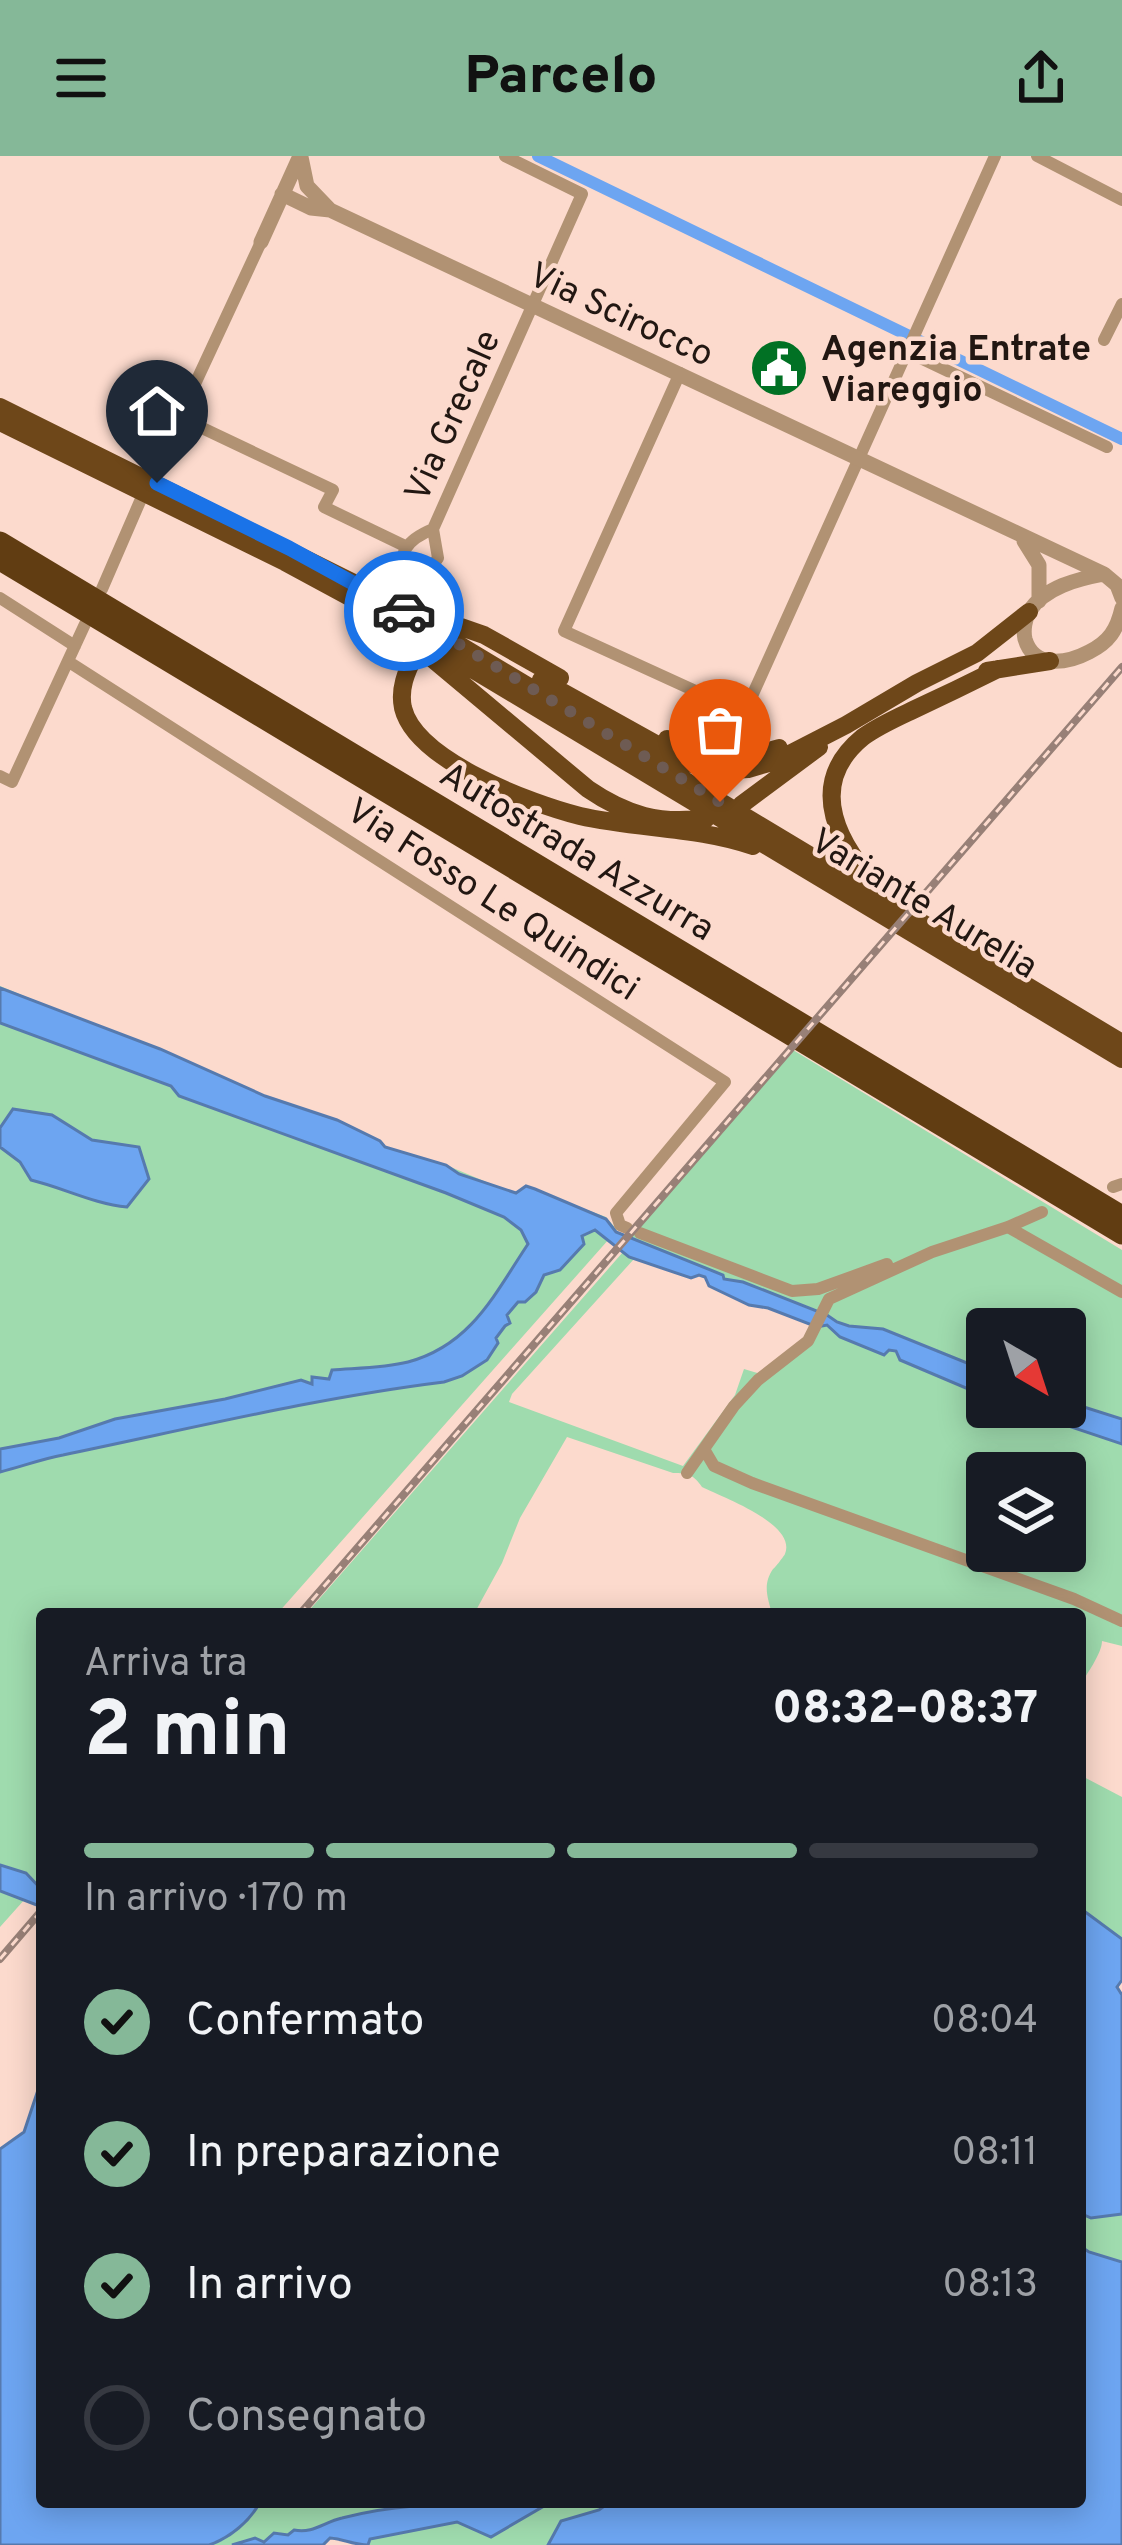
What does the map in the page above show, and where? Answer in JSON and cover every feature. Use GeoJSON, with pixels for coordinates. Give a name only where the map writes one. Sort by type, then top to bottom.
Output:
{"type":"FeatureCollection","features":[{"type":"Feature","properties":{"kind":"highway","name":"Variante Aurelia"},"geometry":{"type":"LineString","coordinates":[[0,406],[366,589],[880,900],[1122,1059]]}},
{"type":"Feature","properties":{"kind":"highway","name":"Variante Aurelia"},"geometry":{"type":"LineString","coordinates":[[0,422],[372,609],[811,872],[903,911],[928,934],[1122,1043]]}},
{"type":"Feature","properties":{"kind":"highway","name":"Autostrada Azzurra"},"geometry":{"type":"LineString","coordinates":[[0,542],[726,987]]}},
{"type":"Feature","properties":{"kind":"highway","name":"Autostrada Azzurra"},"geometry":{"type":"LineString","coordinates":[[0,560],[1122,1216]]}},
{"type":"Feature","properties":{"kind":"highway"},"geometry":{"type":"LineString","coordinates":[[366,589],[476,644],[684,761],[706,769],[737,770],[769,764],[875,710],[983,650],[1034,607]]}},
{"type":"Feature","properties":{"kind":"highway"},"geometry":{"type":"LineString","coordinates":[[372,609],[599,796],[634,815],[657,820],[706,818]]}},
{"type":"Feature","properties":{"kind":"highway"},"geometry":{"type":"LineString","coordinates":[[461,628],[484,634],[659,735],[703,753],[736,757],[768,752],[847,725]]}},
{"type":"Feature","properties":{"kind":"highway"},"geometry":{"type":"LineString","coordinates":[[415,656],[402,691],[411,726],[432,747],[480,776],[563,811],[736,841],[811,872]]}},
{"type":"Feature","properties":{"kind":"highway"},"geometry":{"type":"LineString","coordinates":[[875,710],[944,683],[1050,662]]}},
{"type":"Feature","properties":{"kind":"highway"},"geometry":{"type":"LineString","coordinates":[[880,900],[836,827],[833,794],[841,766],[857,742],[876,729],[998,669]]}},
{"type":"Feature","properties":{"kind":"highway"},"geometry":{"type":"LineString","coordinates":[[741,805],[847,725]]}},
{"type":"Feature","properties":{"kind":"highway","name":"Autostrada Azzurra"},"geometry":{"type":"LineString","coordinates":[[850,1061],[1122,1234]]}},
{"type":"Feature","properties":{"kind":"street"},"geometry":{"type":"LineString","coordinates":[[154,470],[300,156]]}},
{"type":"Feature","properties":{"kind":"street"},"geometry":{"type":"LineString","coordinates":[[300,156],[309,189]]}},
{"type":"Feature","properties":{"kind":"street","name":"Via Grecale"},"geometry":{"type":"LineString","coordinates":[[433,529],[582,194],[506,156]]}},
{"type":"Feature","properties":{"kind":"street"},"geometry":{"type":"LineString","coordinates":[[680,373],[564,631],[726,705],[740,706],[752,696],[994,156]]}},
{"type":"Feature","properties":{"kind":"street"},"geometry":{"type":"LineString","coordinates":[[1037,156],[1122,200]]}},
{"type":"Feature","properties":{"kind":"street","name":"Via Scirocco"},"geometry":{"type":"LineString","coordinates":[[285,188],[309,189],[330,210]]}},
{"type":"Feature","properties":{"kind":"street","name":"Via Scirocco"},"geometry":{"type":"LineString","coordinates":[[285,188],[311,208],[330,210],[1018,534],[1111,573]]}},
{"type":"Feature","properties":{"kind":"street"},"geometry":{"type":"LineString","coordinates":[[261,242],[290,214],[311,208]]}},
{"type":"Feature","properties":{"kind":"street"},"geometry":{"type":"LineString","coordinates":[[1105,340],[1122,304]]}},
{"type":"Feature","properties":{"kind":"street"},"geometry":{"type":"LineString","coordinates":[[909,350],[1107,448]]}},
{"type":"Feature","properties":{"kind":"street","name":"Via Grecale"},"geometry":{"type":"LineString","coordinates":[[178,418],[333,490],[324,507],[405,546]]}},
{"type":"Feature","properties":{"kind":"street"},"geometry":{"type":"LineString","coordinates":[[102,589],[141,499]]}},
{"type":"Feature","properties":{"kind":"street"},"geometry":{"type":"LineString","coordinates":[[433,529],[438,551],[431,568],[422,572],[409,566],[403,556],[405,546],[433,529]]}},
{"type":"Feature","properties":{"kind":"street"},"geometry":{"type":"LineString","coordinates":[[1018,534],[1038,560],[1041,576],[1024,631],[1037,657],[1067,661],[1087,653],[1118,631],[1122,608]]}},
{"type":"Feature","properties":{"kind":"street"},"geometry":{"type":"LineString","coordinates":[[1034,607],[1068,583],[1111,573],[1122,598]]}},
{"type":"Feature","properties":{"kind":"street"},"geometry":{"type":"LineString","coordinates":[[0,598],[75,646]]}},
{"type":"Feature","properties":{"kind":"street"},"geometry":{"type":"LineString","coordinates":[[0,776],[12,782],[86,624]]}},
{"type":"Feature","properties":{"kind":"street","name":"Via Fosso Le Quindici"},"geometry":{"type":"LineString","coordinates":[[69,662],[725,1082],[616,1214],[620,1226],[791,1291],[818,1289],[941,1244],[950,1246]]}},
{"type":"Feature","properties":{"kind":"street"},"geometry":{"type":"LineString","coordinates":[[687,1473],[734,1406],[814,1334],[830,1299],[1042,1212]]}},
{"type":"Feature","properties":{"kind":"street"},"geometry":{"type":"LineString","coordinates":[[1008,1227],[1122,1292]]}},
{"type":"Feature","properties":{"kind":"street"},"geometry":{"type":"LineString","coordinates":[[704,1449],[714,1466],[752,1483],[1074,1599],[1122,1621]]}},
{"type":"Feature","properties":{"kind":"green space"},"geometry":{"type":"Polygon","coordinates":[[[0,986],[292,1107],[337,1120],[385,1147],[446,1165],[515,1194],[526,1187],[606,1217],[617,1230],[282,1608],[36,1608],[36,1887],[0,1927],[0,986]]]}},
{"type":"Feature","properties":{"kind":"green space"},"geometry":{"type":"Polygon","coordinates":[[[793,1050],[1122,1250],[1122,1419],[1086,1408],[1086,1308],[966,1308],[966,1364],[837,1322],[630,1238],[793,1050]]]}},
{"type":"Feature","properties":{"kind":"green space"},"geometry":{"type":"Polygon","coordinates":[[[623,1252],[634,1259],[509,1402],[683,1466],[735,1395],[744,1369],[764,1375],[817,1327],[826,1325],[896,1351],[966,1388],[966,1428],[1074,1428],[1122,1444],[1122,1646],[1102,1641],[1086,1675],[1086,1608],[771,1608],[768,1581],[785,1554],[786,1543],[770,1523],[690,1476],[567,1437],[520,1518],[477,1608],[311,1608],[623,1252]]]}},
{"type":"Feature","properties":{"kind":"green space"},"geometry":{"type":"Polygon","coordinates":[[[1086,1778],[1122,1797],[1122,1939],[1086,1912],[1086,1778]]]}},
{"type":"Feature","properties":{"kind":"green space"},"geometry":{"type":"Polygon","coordinates":[[[1122,2214],[1122,2262],[1089,2252],[1086,2216],[1122,2214]]]}},
{"type":"Feature","properties":{"kind":"green space"},"geometry":{"type":"Polygon","coordinates":[[[256,2508],[396,2508],[288,2535],[277,2532],[264,2542],[255,2538],[209,2545],[256,2508]]]}},
{"type":"Feature","properties":{"kind":"green space"},"geometry":{"type":"Polygon","coordinates":[[[541,2508],[602,2508],[561,2521],[548,2545],[368,2545],[370,2539],[457,2522],[491,2537],[541,2508]]]}},
{"type":"Feature","properties":{"kind":"water"},"geometry":{"type":"Polygon","coordinates":[[[0,988],[160,1049],[265,1096],[337,1120],[385,1147],[516,1193],[526,1186],[535,1189],[606,1219],[616,1232],[724,1279],[743,1282],[849,1326],[883,1329],[966,1363],[966,1388],[900,1360],[896,1351],[884,1355],[840,1337],[827,1325],[817,1327],[749,1305],[709,1286],[705,1277],[691,1278],[629,1257],[595,1230],[582,1236],[584,1244],[560,1270],[544,1275],[536,1292],[518,1302],[487,1360],[462,1376],[252,1415],[0,1472],[0,1449],[301,1380],[312,1384],[312,1377],[329,1379],[332,1370],[399,1364],[430,1354],[449,1344],[479,1316],[528,1244],[521,1230],[504,1217],[179,1096],[171,1086],[0,1023],[0,988]]]}},
{"type":"Feature","properties":{"kind":"water"},"geometry":{"type":"Polygon","coordinates":[[[13,1109],[52,1115],[92,1140],[139,1147],[149,1179],[127,1207],[31,1180],[20,1162],[0,1147],[0,1128],[13,1109]]]}},
{"type":"Feature","properties":{"kind":"water"},"geometry":{"type":"Polygon","coordinates":[[[1086,1408],[1122,1419],[1122,1444],[1074,1428],[1086,1428],[1086,1408]]]}},
{"type":"Feature","properties":{"kind":"water"},"geometry":{"type":"Polygon","coordinates":[[[0,1865],[26,1873],[36,1884],[36,1905],[0,1891],[0,1865]]]}},
{"type":"Feature","properties":{"kind":"water"},"geometry":{"type":"Polygon","coordinates":[[[1086,1912],[1122,1939],[1122,1980],[1117,1987],[1122,1995],[1122,2214],[1086,2216],[1086,1912]]]}},
{"type":"Feature","properties":{"kind":"water"},"geometry":{"type":"Polygon","coordinates":[[[36,2096],[36,2508],[256,2508],[224,2538],[209,2545],[0,2545],[0,2149],[24,2132],[36,2096]]]}},
{"type":"Feature","properties":{"kind":"water"},"geometry":{"type":"Polygon","coordinates":[[[1086,2250],[1122,2262],[1122,2545],[548,2545],[561,2521],[599,2510],[1086,2508],[1086,2250]]]}},
{"type":"Feature","properties":{"kind":"water"},"geometry":{"type":"Polygon","coordinates":[[[541,2508],[491,2537],[457,2522],[370,2539],[368,2545],[330,2538],[323,2545],[232,2545],[255,2538],[264,2542],[274,2533],[288,2535],[378,2510],[541,2508]]]}},
{"type":"Feature","properties":{"kind":"waterway"},"geometry":{"type":"LineString","coordinates":[[538,156],[1122,439]]}},
{"type":"Feature","properties":{"kind":"railway"},"geometry":{"type":"LineString","coordinates":[[305,1608],[1122,667]]}},
{"type":"Feature","properties":{"kind":"railway"},"geometry":{"type":"LineString","coordinates":[[0,1959],[36,1917]]}},
{"type":"Feature","properties":{"kind":"way so far"},"geometry":{"type":"LineString","coordinates":[[404,611],[720,802]]}},
{"type":"Feature","properties":{"kind":"place","name":"Agenzia Entrate Viareggio"},"geometry":{"type":"Point","coordinates":[779,368]}},
{"type":"Feature","properties":{"kind":"route"},"geometry":{"type":"LineString","coordinates":[[157,483],[404,611]]}}]}
